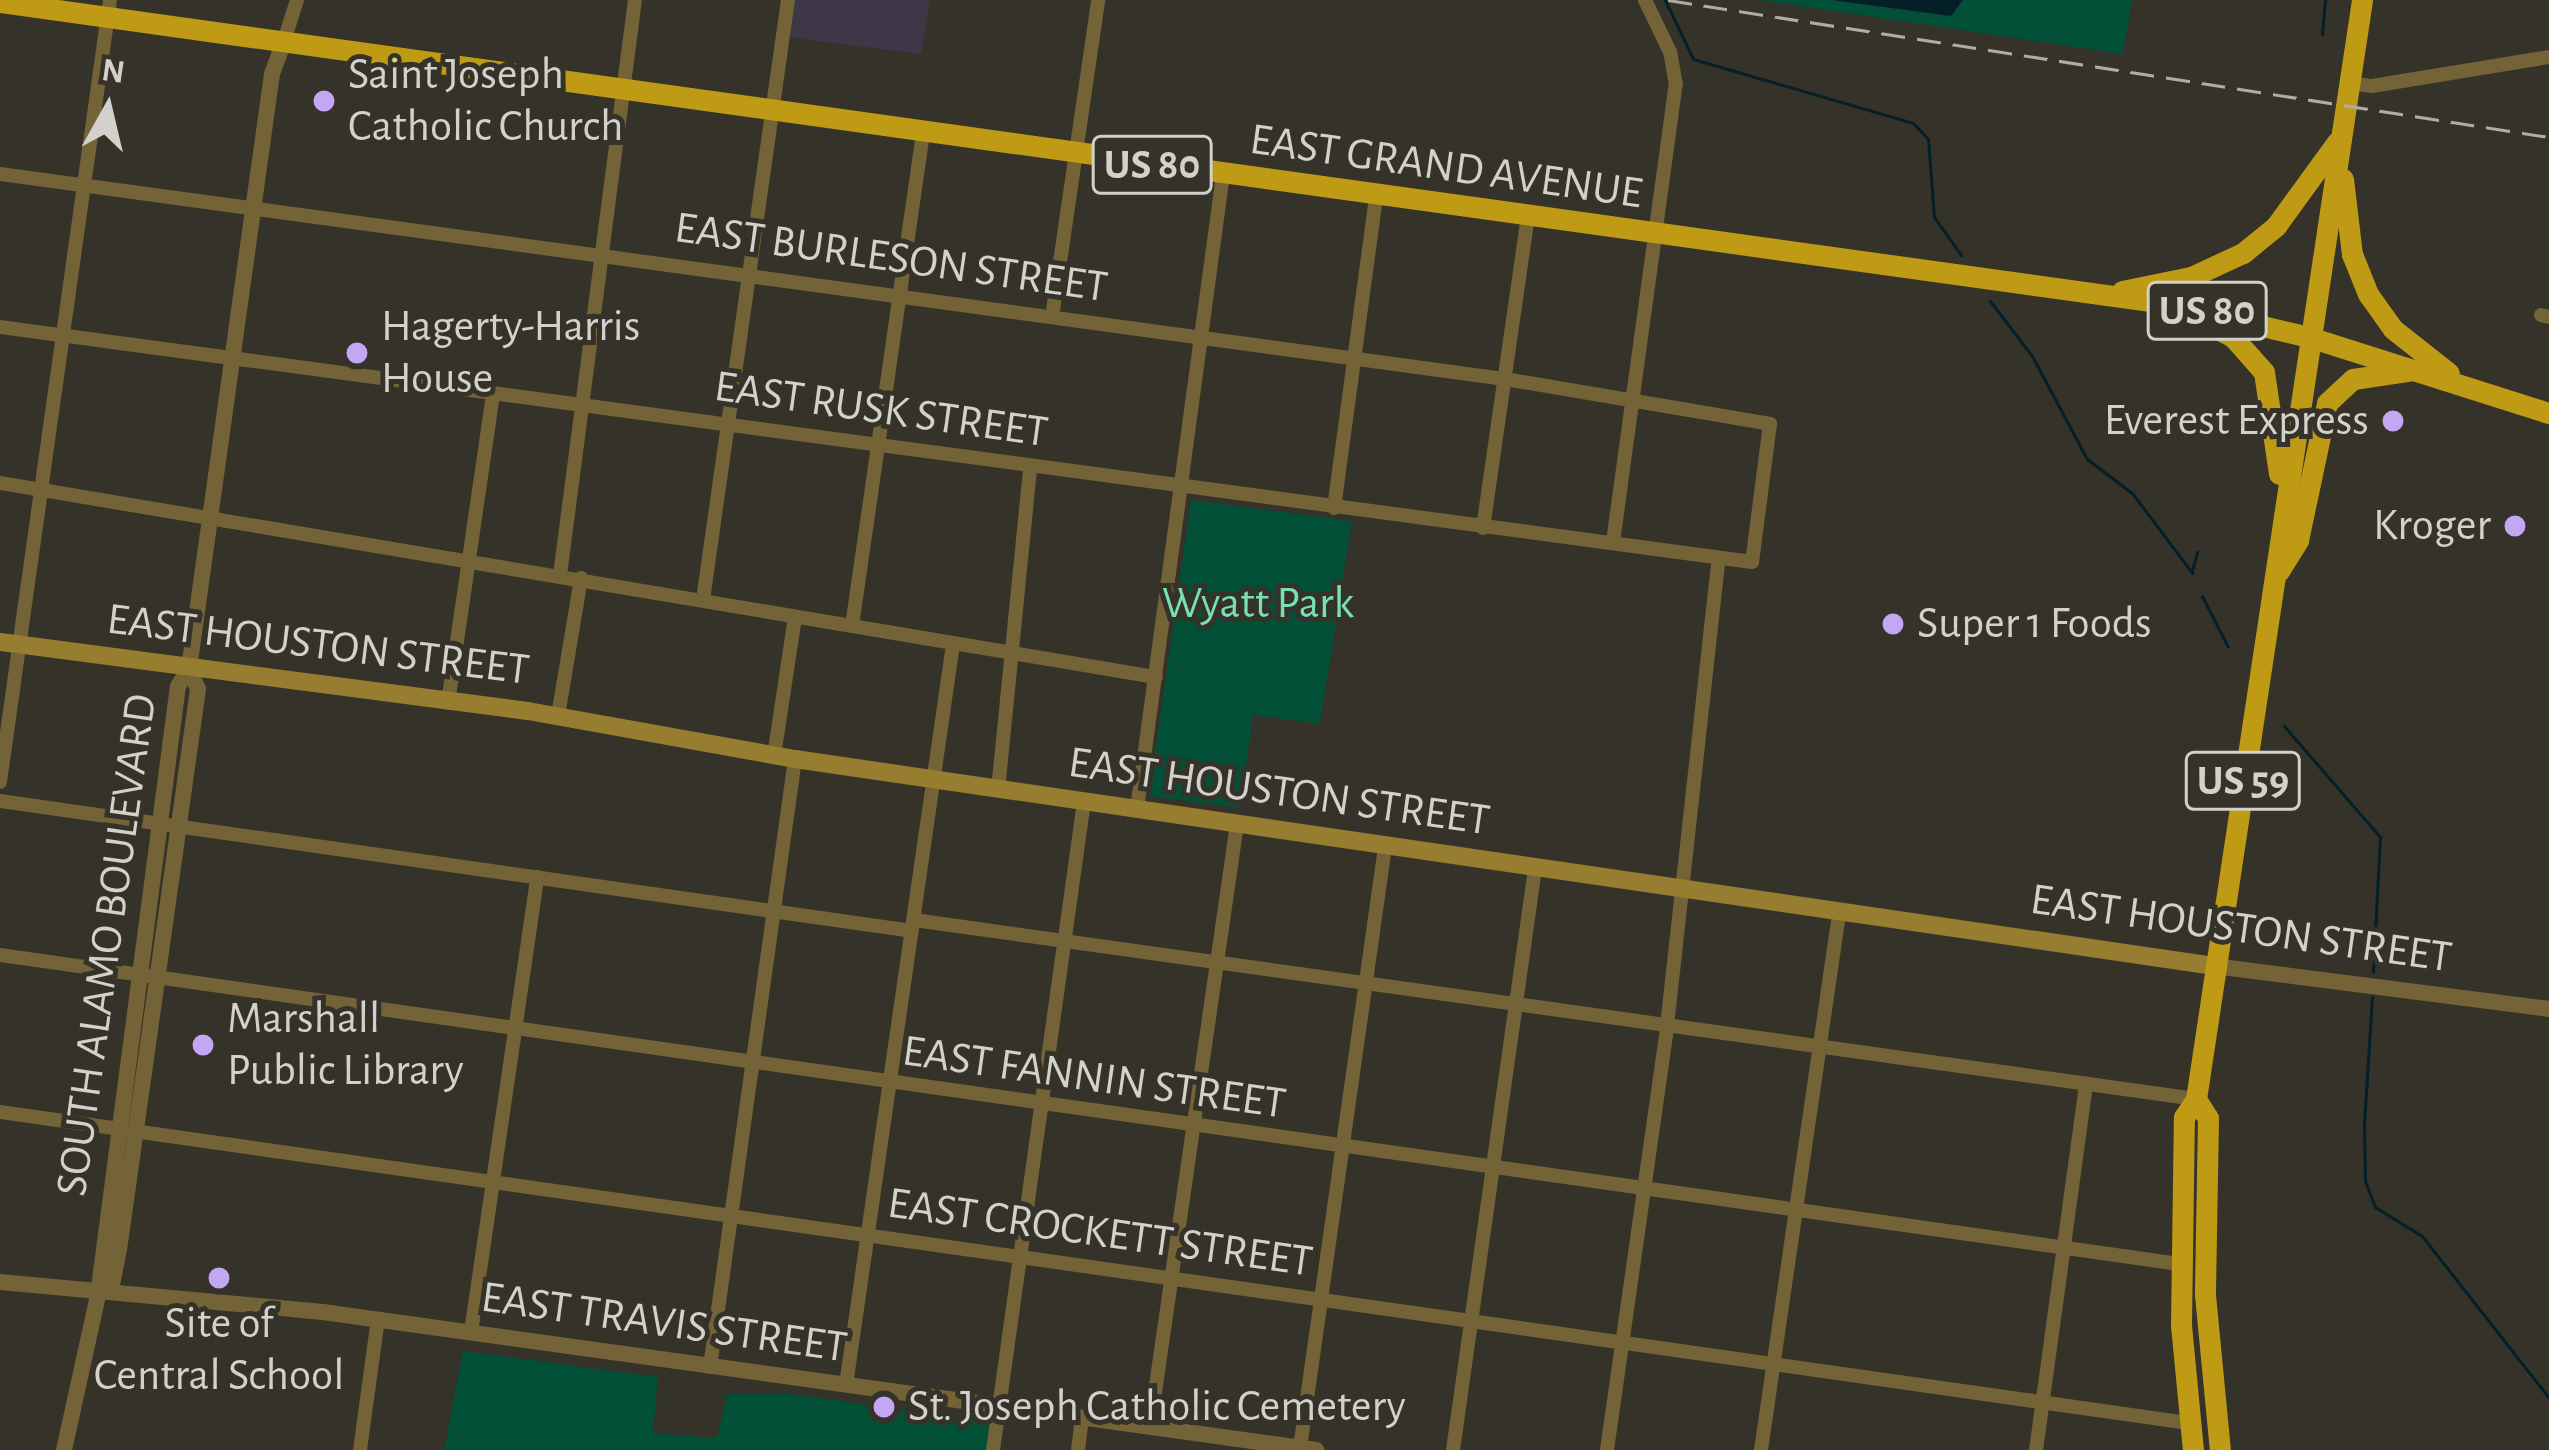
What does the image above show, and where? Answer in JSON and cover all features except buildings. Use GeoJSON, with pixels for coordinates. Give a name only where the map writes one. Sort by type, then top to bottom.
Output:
{"type":"FeatureCollection","features":[{"type":"Feature","properties":{"kind":"highway","name":"US 59"},"geometry":{"type":"LineString","coordinates":[[2193,1450],[2180,1264],[2184,1117],[2196,1099],[2362,0]]}},
{"type":"Feature","properties":{"kind":"highway","name":"EAST GRAND AVENUE"},"geometry":{"type":"LineString","coordinates":[[0,2],[109,9],[283,44],[2165,303],[2309,337]]}},
{"type":"Feature","properties":{"kind":"highway"},"geometry":{"type":"LineString","coordinates":[[2103,295],[2191,277],[2243,253],[2276,226],[2341,137]]}},
{"type":"Feature","properties":{"kind":"highway"},"geometry":{"type":"LineString","coordinates":[[2341,137],[2345,216],[2361,282],[2393,328],[2466,386]]}},
{"type":"Feature","properties":{"kind":"highway"},"geometry":{"type":"LineString","coordinates":[[2165,303],[2233,337],[2264,372],[2282,517]]}},
{"type":"Feature","properties":{"kind":"highway","name":"US 80"},"geometry":{"type":"LineString","coordinates":[[2309,337],[2549,413]]}},
{"type":"Feature","properties":{"kind":"highway"},"geometry":{"type":"LineString","coordinates":[[2272,581],[2298,540],[2327,403],[2353,380],[2420,369]]}},
{"type":"Feature","properties":{"kind":"highway","name":"US 59"},"geometry":{"type":"LineString","coordinates":[[2196,1099],[2208,1118],[2211,1383],[2220,1450]]}},
{"type":"Feature","properties":{"kind":"main road","name":"EAST HOUSTON STREET"},"geometry":{"type":"LineString","coordinates":[[9,644],[558,716],[795,760],[2214,966]]}},
{"type":"Feature","properties":{"kind":"street"},"geometry":{"type":"LineString","coordinates":[[283,44],[297,0]]}},
{"type":"Feature","properties":{"kind":"street"},"geometry":{"type":"LineString","coordinates":[[560,575],[597,254],[635,0]]}},
{"type":"Feature","properties":{"kind":"street"},"geometry":{"type":"LineString","coordinates":[[703,600],[788,0]]}},
{"type":"Feature","properties":{"kind":"street"},"geometry":{"type":"LineString","coordinates":[[1052,317],[1098,0]]}},
{"type":"Feature","properties":{"kind":"street"},"geometry":{"type":"LineString","coordinates":[[1613,542],[1676,74],[1645,0]]}},
{"type":"Feature","properties":{"kind":"street"},"geometry":{"type":"LineString","coordinates":[[0,782],[9,644],[40,489],[109,9]]}},
{"type":"Feature","properties":{"kind":"street","name":"SOUTH ALAMO BOULEVARD"},"geometry":{"type":"LineString","coordinates":[[98,1295],[113,1280],[136,1131],[158,978],[178,686],[189,669],[253,208],[283,44]]}},
{"type":"Feature","properties":{"kind":"street"},"geometry":{"type":"LineString","coordinates":[[2350,82],[2372,86],[2549,57]]}},
{"type":"Feature","properties":{"kind":"street"},"geometry":{"type":"LineString","coordinates":[[852,626],[923,134]]}},
{"type":"Feature","properties":{"kind":"street","name":"EAST BURLESON STREET"},"geometry":{"type":"LineString","coordinates":[[0,173],[1204,337],[1631,398],[1770,424],[1753,562]]}},
{"type":"Feature","properties":{"kind":"street"},"geometry":{"type":"LineString","coordinates":[[1137,809],[1184,489],[1222,175]]}},
{"type":"Feature","properties":{"kind":"street"},"geometry":{"type":"LineString","coordinates":[[1334,508],[1376,197]]}},
{"type":"Feature","properties":{"kind":"street"},"geometry":{"type":"LineString","coordinates":[[1483,528],[1528,217]]}},
{"type":"Feature","properties":{"kind":"street","name":"EAST RUSK STREET"},"geometry":{"type":"LineString","coordinates":[[0,327],[1753,562]]}},
{"type":"Feature","properties":{"kind":"street"},"geometry":{"type":"LineString","coordinates":[[448,703],[494,393]]}},
{"type":"Feature","properties":{"kind":"street"},"geometry":{"type":"LineString","coordinates":[[998,790],[1016,654],[1030,467]]}},
{"type":"Feature","properties":{"kind":"street"},"geometry":{"type":"LineString","coordinates":[[0,484],[209,513],[1156,676]]}},
{"type":"Feature","properties":{"kind":"street"},"geometry":{"type":"LineString","coordinates":[[1607,1450],[1667,1026],[1719,557]]}},
{"type":"Feature","properties":{"kind":"street"},"geometry":{"type":"LineString","coordinates":[[558,716],[581,578]]}},
{"type":"Feature","properties":{"kind":"street"},"geometry":{"type":"LineString","coordinates":[[774,756],[795,616]]}},
{"type":"Feature","properties":{"kind":"street"},"geometry":{"type":"LineString","coordinates":[[846,1385],[953,644]]}},
{"type":"Feature","properties":{"kind":"street"},"geometry":{"type":"LineString","coordinates":[[710,1367],[795,760]]}},
{"type":"Feature","properties":{"kind":"street"},"geometry":{"type":"LineString","coordinates":[[0,801],[774,911],[1217,959],[2196,1099]]}},
{"type":"Feature","properties":{"kind":"street"},"geometry":{"type":"LineString","coordinates":[[993,1450],[1084,802]]}},
{"type":"Feature","properties":{"kind":"street"},"geometry":{"type":"LineString","coordinates":[[1150,1426],[1237,824]]}},
{"type":"Feature","properties":{"kind":"street","name":"SOUTH ALAMO BOULEVARD"},"geometry":{"type":"LineString","coordinates":[[64,1450],[98,1295],[138,975],[170,825]]}},
{"type":"Feature","properties":{"kind":"street"},"geometry":{"type":"LineString","coordinates":[[1308,1449],[1321,1300],[1385,847]]}},
{"type":"Feature","properties":{"kind":"street"},"geometry":{"type":"LineString","coordinates":[[1454,1450],[1535,869]]}},
{"type":"Feature","properties":{"kind":"street"},"geometry":{"type":"LineString","coordinates":[[471,1332],[538,878]]}},
{"type":"Feature","properties":{"kind":"street"},"geometry":{"type":"LineString","coordinates":[[1761,1450],[1839,914]]}},
{"type":"Feature","properties":{"kind":"street","name":"EAST FANNIN STREET"},"geometry":{"type":"LineString","coordinates":[[0,956],[752,1067],[2180,1264]]}},
{"type":"Feature","properties":{"kind":"street","name":"EAST HOUSTON STREET"},"geometry":{"type":"LineString","coordinates":[[2214,966],[2549,1009]]}},
{"type":"Feature","properties":{"kind":"street"},"geometry":{"type":"LineString","coordinates":[[2036,1450],[2086,1083]]}},
{"type":"Feature","properties":{"kind":"street","name":"EAST CROCKETT STREET"},"geometry":{"type":"LineString","coordinates":[[0,1112],[2189,1423]]}},
{"type":"Feature","properties":{"kind":"street","name":"EAST TRAVIS STREET"},"geometry":{"type":"LineString","coordinates":[[0,1282],[378,1319],[1308,1449]]}},
{"type":"Feature","properties":{"kind":"street"},"geometry":{"type":"LineString","coordinates":[[360,1450],[378,1319]]}},
{"type":"Feature","properties":{"kind":"street"},"geometry":{"type":"LineString","coordinates":[[1078,1450],[1082,1418]]}},
{"type":"Feature","properties":{"kind":"shaded area"},"geometry":{"type":"Polygon","coordinates":[[[792,0],[930,0],[921,54],[786,37],[792,0]]]}},
{"type":"Feature","properties":{"kind":"green space"},"geometry":{"type":"Polygon","coordinates":[[[1759,0],[1832,0],[1950,16],[1963,0],[2132,0],[2123,54],[1759,0]]]}},
{"type":"Feature","properties":{"kind":"green space","name":"Wyatt Park"},"geometry":{"type":"Polygon","coordinates":[[[1191,500],[1352,521],[1320,724],[1253,715],[1240,808],[1149,796],[1191,500]]]}},
{"type":"Feature","properties":{"kind":"green space"},"geometry":{"type":"Polygon","coordinates":[[[463,1351],[658,1377],[653,1433],[717,1438],[727,1394],[792,1394],[990,1422],[986,1450],[444,1450],[463,1351]]]}},
{"type":"Feature","properties":{"kind":"water"},"geometry":{"type":"Polygon","coordinates":[[[1832,0],[1963,0],[1951,16],[1832,0]]]}},
{"type":"Feature","properties":{"kind":"waterway"},"geometry":{"type":"LineString","coordinates":[[1665,0],[1693,59],[1913,123],[1928,139],[1934,217],[1961,255]]}},
{"type":"Feature","properties":{"kind":"waterway"},"geometry":{"type":"LineString","coordinates":[[2322,34],[2325,0]]}},
{"type":"Feature","properties":{"kind":"waterway"},"geometry":{"type":"LineString","coordinates":[[1990,301],[2032,356],[2087,459],[2132,493],[2192,573]]}},
{"type":"Feature","properties":{"kind":"waterway"},"geometry":{"type":"LineString","coordinates":[[2192,571],[2197,552]]}},
{"type":"Feature","properties":{"kind":"waterway"},"geometry":{"type":"LineString","coordinates":[[2202,596],[2228,647]]}},
{"type":"Feature","properties":{"kind":"waterway"},"geometry":{"type":"LineString","coordinates":[[2284,726],[2380,837],[2373,972]]}},
{"type":"Feature","properties":{"kind":"waterway"},"geometry":{"type":"LineString","coordinates":[[2372,997],[2364,1123],[2365,1181],[2375,1207],[2422,1236],[2549,1398]]}},
{"type":"Feature","properties":{"kind":"railway"},"geometry":{"type":"LineString","coordinates":[[1668,0],[2549,137]]}},
{"type":"Feature","properties":{"kind":"place","name":"Saint Joseph Catholic Church"},"geometry":{"type":"Point","coordinates":[324,101]}},
{"type":"Feature","properties":{"kind":"place","name":"Hagerty-Harris House"},"geometry":{"type":"Point","coordinates":[357,353]}},
{"type":"Feature","properties":{"kind":"place","name":"Everest Express"},"geometry":{"type":"Point","coordinates":[2393,421]}},
{"type":"Feature","properties":{"kind":"place","name":"Kroger"},"geometry":{"type":"Point","coordinates":[2515,526]}},
{"type":"Feature","properties":{"kind":"place","name":"Super 1 Foods"},"geometry":{"type":"Point","coordinates":[1893,624]}},
{"type":"Feature","properties":{"kind":"place","name":"Marshall Public Library"},"geometry":{"type":"Point","coordinates":[203,1045]}},
{"type":"Feature","properties":{"kind":"place","name":"Site of Central School"},"geometry":{"type":"Point","coordinates":[219,1278]}},
{"type":"Feature","properties":{"kind":"place","name":"St. Joseph Catholic Cemetery"},"geometry":{"type":"Point","coordinates":[884,1407]}}]}
